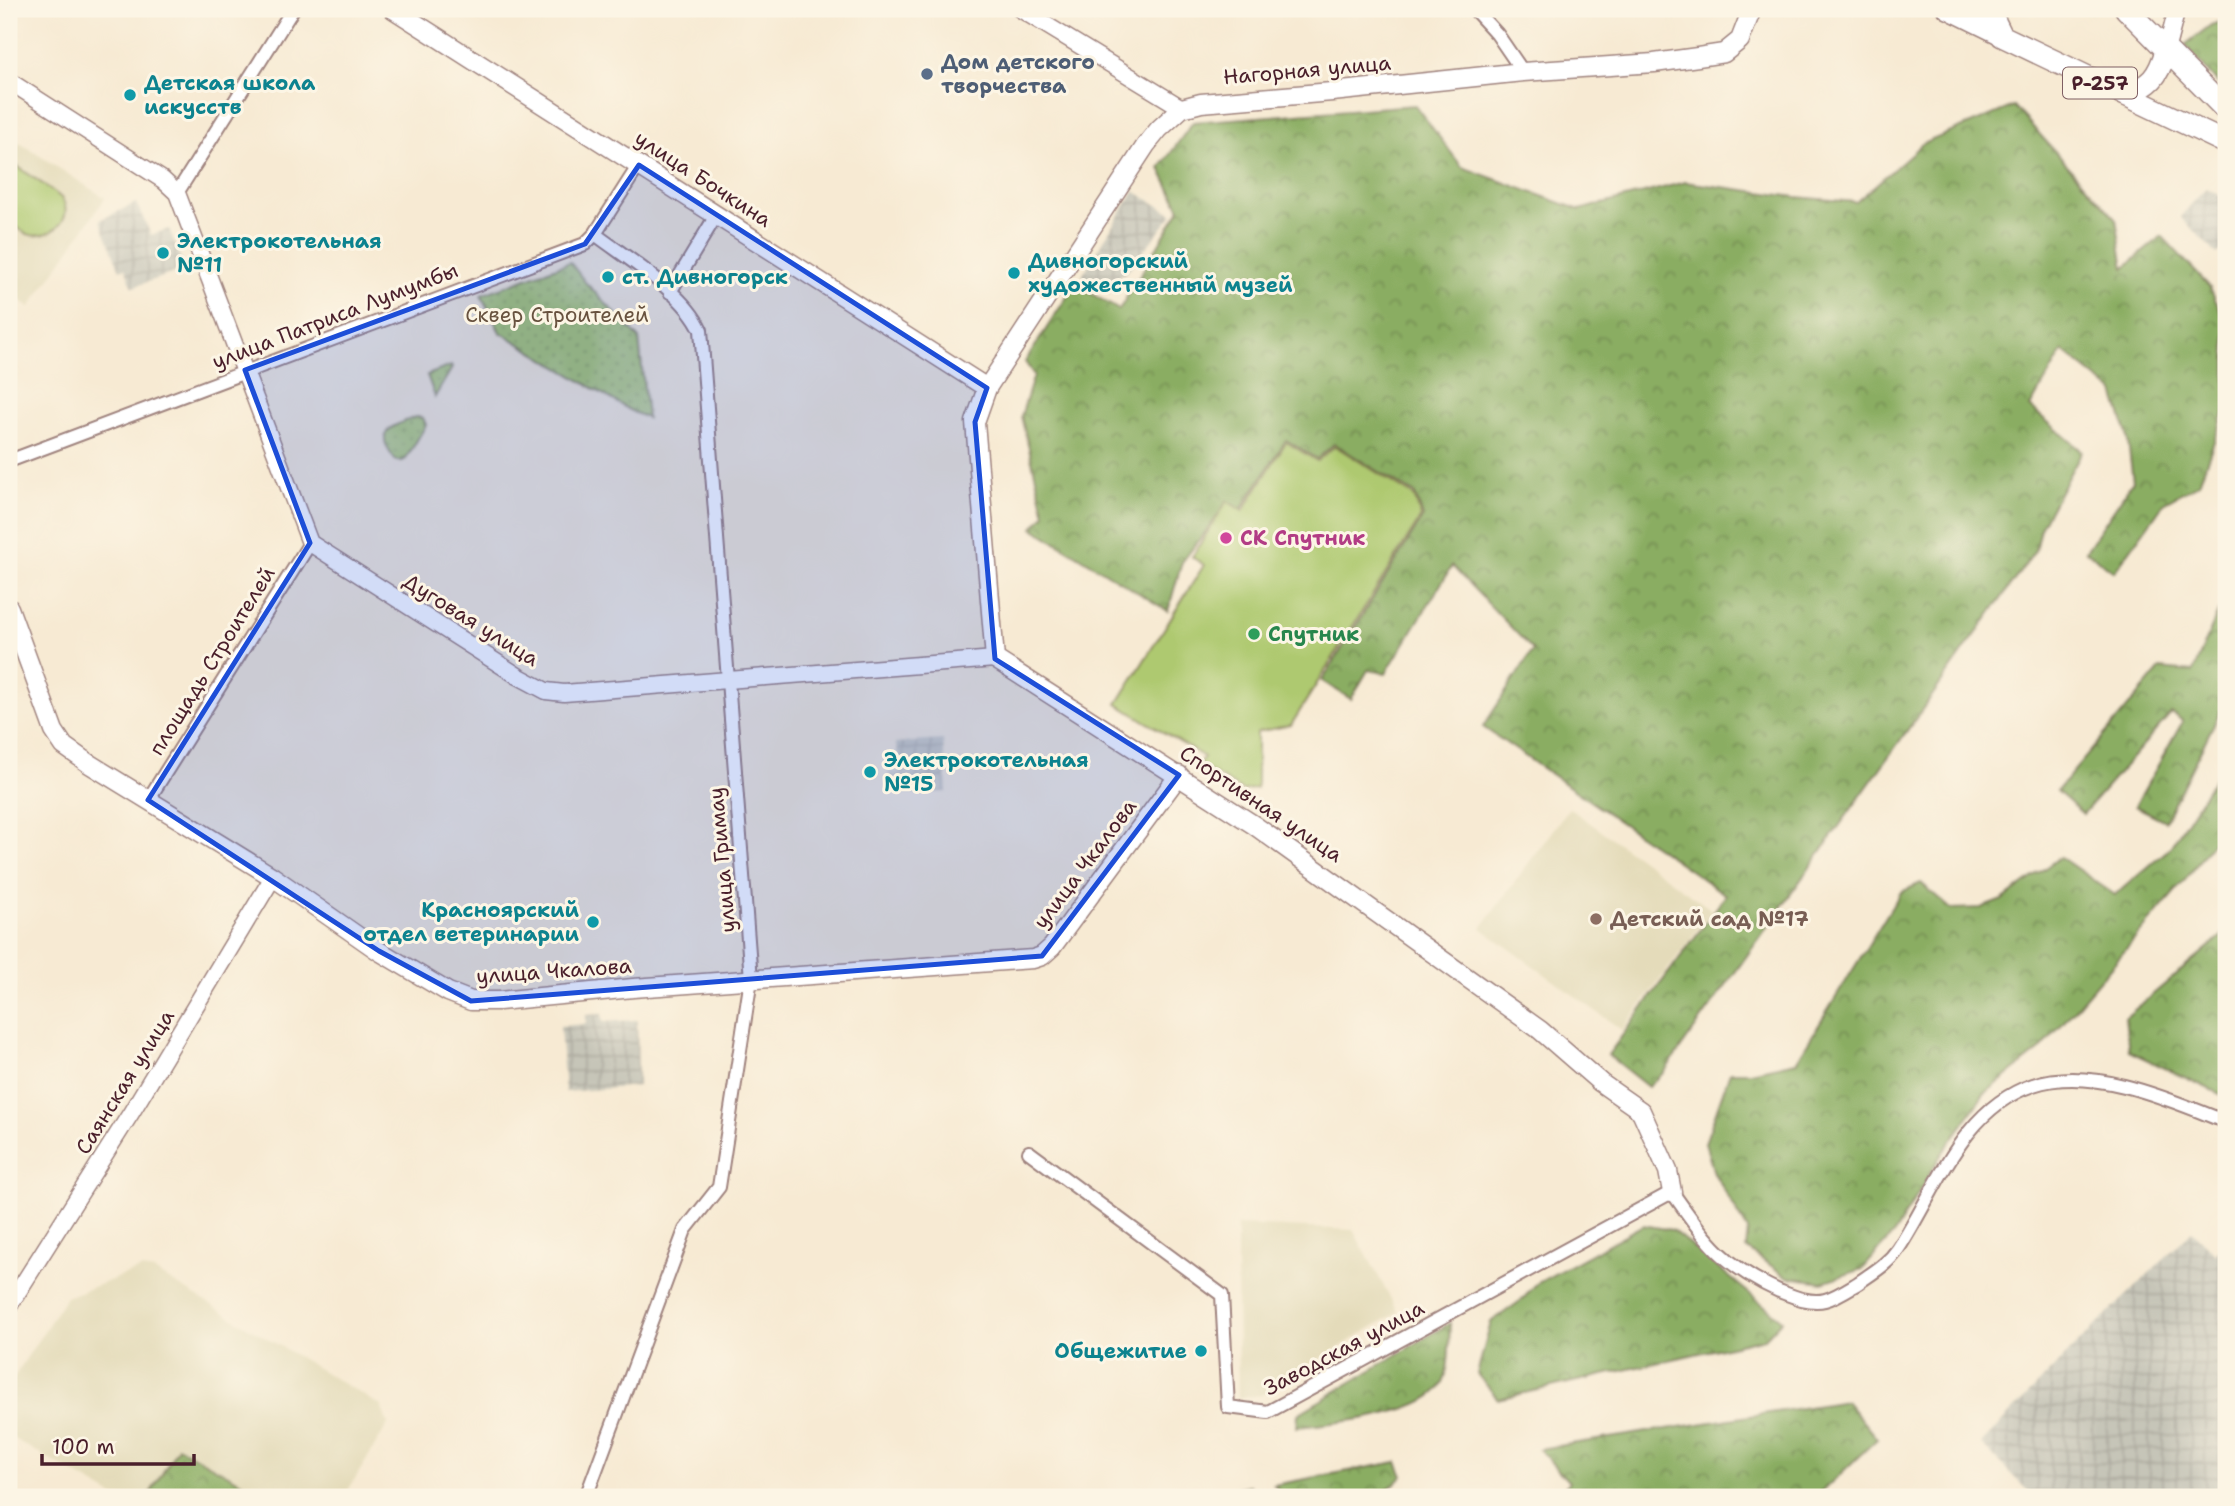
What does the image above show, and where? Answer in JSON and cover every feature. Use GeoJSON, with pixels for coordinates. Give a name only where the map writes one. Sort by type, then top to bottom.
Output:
{"type":"FeatureCollection","features":[{"type":"Feature","properties":{"kind":"highway"},"geometry":{"type":"LineString","coordinates":[[1989,9],[2001,36]]}},
{"type":"Feature","properties":{"kind":"highway"},"geometry":{"type":"LineString","coordinates":[[2126,9],[2226,110]]}},
{"type":"Feature","properties":{"kind":"highway","name":"Р-257"},"geometry":{"type":"LineString","coordinates":[[2001,36],[2226,143]]}},
{"type":"Feature","properties":{"kind":"highway","name":"Р-257"},"geometry":{"type":"LineString","coordinates":[[2126,95],[2146,87],[2160,70],[2166,51]]}},
{"type":"Feature","properties":{"kind":"main road","name":"улица Бочкина"},"geometry":{"type":"LineString","coordinates":[[394,9],[987,388]]}},
{"type":"Feature","properties":{"kind":"main road","name":"Нагорная улица"},"geometry":{"type":"LineString","coordinates":[[1182,108],[1201,103],[1523,72],[1654,64],[1724,53],[1740,40],[1752,9]]}},
{"type":"Feature","properties":{"kind":"main road"},"geometry":{"type":"LineString","coordinates":[[1947,9],[2001,36]]}},
{"type":"Feature","properties":{"kind":"main road"},"geometry":{"type":"LineString","coordinates":[[995,659],[975,422],[987,388],[1146,145],[1182,108]]}},
{"type":"Feature","properties":{"kind":"main road","name":"улица Чкалова"},"geometry":{"type":"LineString","coordinates":[[9,608],[30,669],[59,739],[73,753],[273,877],[379,951],[448,992],[471,1001],[1033,959],[1042,956],[1052,947],[1179,775]]}},
{"type":"Feature","properties":{"kind":"main road","name":"Спортивная улица"},"geometry":{"type":"LineString","coordinates":[[995,659],[1254,825],[1541,1030],[1601,1083],[1641,1111],[1668,1171],[1672,1192]]}},
{"type":"Feature","properties":{"kind":"street"},"geometry":{"type":"LineString","coordinates":[[177,193],[293,9]]}},
{"type":"Feature","properties":{"kind":"street"},"geometry":{"type":"LineString","coordinates":[[1020,9],[1182,108]]}},
{"type":"Feature","properties":{"kind":"street"},"geometry":{"type":"LineString","coordinates":[[1474,9],[1497,34],[1523,72]]}},
{"type":"Feature","properties":{"kind":"street"},"geometry":{"type":"LineString","coordinates":[[2166,51],[2177,9]]}},
{"type":"Feature","properties":{"kind":"street"},"geometry":{"type":"LineString","coordinates":[[9,81],[163,180],[177,193],[310,543]]}},
{"type":"Feature","properties":{"kind":"street","name":"улица Патриса Лумумбы"},"geometry":{"type":"LineString","coordinates":[[9,461],[585,244],[596,234],[639,165]]}},
{"type":"Feature","properties":{"kind":"street"},"geometry":{"type":"LineString","coordinates":[[670,292],[717,214]]}},
{"type":"Feature","properties":{"kind":"street","name":"улица Гримау"},"geometry":{"type":"LineString","coordinates":[[586,1497],[685,1230],[719,1187],[751,979],[701,330],[695,317],[670,292],[596,234]]}},
{"type":"Feature","properties":{"kind":"street","name":"Дуговая улица"},"geometry":{"type":"LineString","coordinates":[[310,543],[518,676],[546,691],[573,692],[995,659]]}},
{"type":"Feature","properties":{"kind":"street","name":"площадь Строителей"},"geometry":{"type":"LineString","coordinates":[[148,800],[310,543]]}},
{"type":"Feature","properties":{"kind":"street","name":"Саянская улица"},"geometry":{"type":"LineString","coordinates":[[9,1306],[103,1159],[273,877]]}},
{"type":"Feature","properties":{"kind":"street"},"geometry":{"type":"LineString","coordinates":[[1672,1192],[1704,1238],[1725,1260],[1758,1281],[1796,1298],[1823,1301],[1882,1267],[1897,1251],[1926,1198],[1971,1131],[1997,1103],[2031,1086],[2049,1080],[2100,1081],[2144,1091],[2226,1122]]}},
{"type":"Feature","properties":{"kind":"street","name":"Заводская улица"},"geometry":{"type":"LineString","coordinates":[[1029,1152],[1222,1295],[1228,1407],[1268,1412],[1672,1192]]}},
{"type":"Feature","properties":{"kind":"highlighted area"},"geometry":{"type":"Polygon","coordinates":[[[639,165],[987,388],[975,422],[995,659],[1179,775],[1042,956],[471,1001],[379,951],[148,800],[310,543],[245,370],[585,244],[639,165]]]}},
{"type":"Feature","properties":{"kind":"shaded area"},"geometry":{"type":"Polygon","coordinates":[[[9,136],[105,198],[30,307],[9,293],[9,136]]]}},
{"type":"Feature","properties":{"kind":"shaded area"},"geometry":{"type":"Polygon","coordinates":[[[2206,188],[2226,199],[2226,251],[2224,249],[2217,254],[2180,217],[2206,188]]]}},
{"type":"Feature","properties":{"kind":"shaded area"},"geometry":{"type":"Polygon","coordinates":[[[1134,191],[1173,214],[1125,274],[1121,274],[1109,294],[1082,276],[1134,191]]]}},
{"type":"Feature","properties":{"kind":"shaded area"},"geometry":{"type":"Polygon","coordinates":[[[136,203],[151,235],[169,229],[185,269],[133,287],[125,268],[120,270],[100,220],[136,203]]]}},
{"type":"Feature","properties":{"kind":"shaded area"},"geometry":{"type":"Polygon","coordinates":[[[943,740],[947,792],[900,794],[900,789],[891,789],[889,772],[899,771],[896,743],[943,740]]]}},
{"type":"Feature","properties":{"kind":"shaded area","name":"Детский сад №17"},"geometry":{"type":"Polygon","coordinates":[[[1569,808],[1712,910],[1622,1030],[1481,928],[1569,808]]]}},
{"type":"Feature","properties":{"kind":"shaded area"},"geometry":{"type":"Polygon","coordinates":[[[602,1014],[603,1022],[637,1020],[638,1086],[565,1092],[560,1026],[586,1024],[586,1015],[602,1014]]]}},
{"type":"Feature","properties":{"kind":"shaded area"},"geometry":{"type":"Polygon","coordinates":[[[1237,1225],[1353,1230],[1398,1312],[1261,1395],[1238,1398],[1237,1225]]]}},
{"type":"Feature","properties":{"kind":"shaded area"},"geometry":{"type":"Polygon","coordinates":[[[2192,1231],[2216,1254],[2226,1243],[2226,1497],[2034,1497],[1981,1444],[2073,1348],[2192,1231]]]}},
{"type":"Feature","properties":{"kind":"shaded area"},"geometry":{"type":"Polygon","coordinates":[[[141,1269],[154,1271],[381,1406],[388,1424],[344,1497],[115,1497],[9,1436],[9,1385],[66,1297],[141,1269]]]}},
{"type":"Feature","properties":{"kind":"green space"},"geometry":{"type":"Polygon","coordinates":[[[2226,20],[2226,93],[2185,45],[2211,25],[2226,20]]]}},
{"type":"Feature","properties":{"kind":"green space"},"geometry":{"type":"Polygon","coordinates":[[[1415,105],[1462,167],[1580,210],[1685,182],[1856,202],[1922,144],[2014,106],[2116,219],[2124,268],[2162,236],[2209,286],[2226,323],[2226,408],[2199,483],[2165,502],[2114,572],[2086,551],[2133,481],[2127,434],[2114,392],[2063,351],[2030,407],[2082,451],[2040,528],[2035,551],[1664,1072],[1648,1087],[1608,1055],[1726,895],[1483,727],[1533,650],[1452,566],[1386,673],[1368,670],[1351,699],[1322,681],[1423,517],[1415,494],[1334,444],[1317,459],[1286,440],[1242,508],[1222,511],[1182,562],[1168,611],[1033,528],[1045,514],[1021,416],[1034,375],[1025,362],[1075,284],[1119,310],[1180,209],[1160,168],[1193,122],[1415,105]]]}},
{"type":"Feature","properties":{"kind":"green space"},"geometry":{"type":"Polygon","coordinates":[[[9,161],[62,199],[65,214],[53,231],[38,235],[28,234],[9,220],[9,161]]]}},
{"type":"Feature","properties":{"kind":"green space","name":"Сквер Строителей"},"geometry":{"type":"Polygon","coordinates":[[[570,262],[586,283],[639,338],[647,418],[500,332],[481,295],[570,262]]]}},
{"type":"Feature","properties":{"kind":"green space"},"geometry":{"type":"Polygon","coordinates":[[[451,366],[452,368],[435,397],[427,375],[451,366]]]}},
{"type":"Feature","properties":{"kind":"green space"},"geometry":{"type":"Polygon","coordinates":[[[416,417],[423,418],[426,425],[406,459],[396,461],[385,443],[387,432],[392,427],[416,417]]]}},
{"type":"Feature","properties":{"kind":"green space","name":"Спутник"},"geometry":{"type":"Polygon","coordinates":[[[1286,442],[1317,461],[1335,446],[1414,496],[1421,517],[1291,725],[1257,732],[1256,788],[1243,791],[1198,764],[1204,757],[1117,704],[1204,565],[1192,557],[1227,501],[1243,511],[1286,442]]]}},
{"type":"Feature","properties":{"kind":"green space"},"geometry":{"type":"Polygon","coordinates":[[[2226,607],[2226,700],[2165,821],[2135,806],[2183,721],[2171,713],[2083,814],[2057,791],[2160,669],[2193,672],[2219,610],[2226,607]]]}},
{"type":"Feature","properties":{"kind":"green space"},"geometry":{"type":"Polygon","coordinates":[[[2226,760],[2226,823],[2191,873],[2040,1050],[1984,1094],[1941,1155],[1895,1232],[1863,1269],[1823,1282],[1787,1277],[1746,1248],[1748,1230],[1714,1173],[1705,1143],[1730,1072],[1750,1072],[1796,1062],[1901,892],[1921,883],[1951,909],[1981,908],[2002,900],[2060,857],[2115,895],[2169,849],[2226,760]]]}},
{"type":"Feature","properties":{"kind":"green space"},"geometry":{"type":"Polygon","coordinates":[[[2226,930],[2226,1097],[2129,1051],[2125,1018],[2226,930]]]}},
{"type":"Feature","properties":{"kind":"green space"},"geometry":{"type":"Polygon","coordinates":[[[1643,1225],[1672,1230],[1782,1320],[1765,1338],[1498,1399],[1477,1374],[1491,1322],[1523,1299],[1536,1284],[1643,1225]]]}},
{"type":"Feature","properties":{"kind":"green space"},"geometry":{"type":"Polygon","coordinates":[[[1450,1323],[1447,1370],[1443,1383],[1434,1394],[1418,1403],[1377,1416],[1297,1427],[1298,1414],[1450,1323]]]}},
{"type":"Feature","properties":{"kind":"green space"},"geometry":{"type":"Polygon","coordinates":[[[1846,1401],[1877,1439],[1816,1497],[1558,1497],[1569,1482],[1539,1449],[1846,1401]]]}},
{"type":"Feature","properties":{"kind":"green space"},"geometry":{"type":"Polygon","coordinates":[[[178,1447],[268,1497],[148,1497],[178,1447]]]}},
{"type":"Feature","properties":{"kind":"green space"},"geometry":{"type":"Polygon","coordinates":[[[1397,1462],[1403,1476],[1379,1497],[1285,1497],[1274,1485],[1397,1462]]]}},
{"type":"Feature","properties":{"kind":"green space"},"geometry":{"type":"Polygon","coordinates":[[[1249,1485],[1259,1497],[1202,1497],[1249,1485]]]}},
{"type":"Feature","properties":{"kind":"place","name":"Дом детского творчества"},"geometry":{"type":"Point","coordinates":[927,74]}},
{"type":"Feature","properties":{"kind":"place","name":"Детская школа искусств"},"geometry":{"type":"Point","coordinates":[130,95]}},
{"type":"Feature","properties":{"kind":"place","name":"Электрокотельная №11"},"geometry":{"type":"Point","coordinates":[163,253]}},
{"type":"Feature","properties":{"kind":"place","name":"Дивногорский художественный музей"},"geometry":{"type":"Point","coordinates":[1014,273]}},
{"type":"Feature","properties":{"kind":"place","name":"ст. Дивногорск"},"geometry":{"type":"Point","coordinates":[608,277]}},
{"type":"Feature","properties":{"kind":"place","name":"СК Спутник"},"geometry":{"type":"Point","coordinates":[1226,538]}},
{"type":"Feature","properties":{"kind":"place","name":"Спутник"},"geometry":{"type":"Point","coordinates":[1254,634]}},
{"type":"Feature","properties":{"kind":"place","name":"Электрокотельная №15"},"geometry":{"type":"Point","coordinates":[870,772]}},
{"type":"Feature","properties":{"kind":"place","name":"Детский сад №17"},"geometry":{"type":"Point","coordinates":[1596,919]}},
{"type":"Feature","properties":{"kind":"place","name":"Красноярский отдел ветеринарии"},"geometry":{"type":"Point","coordinates":[593,922]}},
{"type":"Feature","properties":{"kind":"place","name":"Общежитие"},"geometry":{"type":"Point","coordinates":[1201,1351]}}]}
